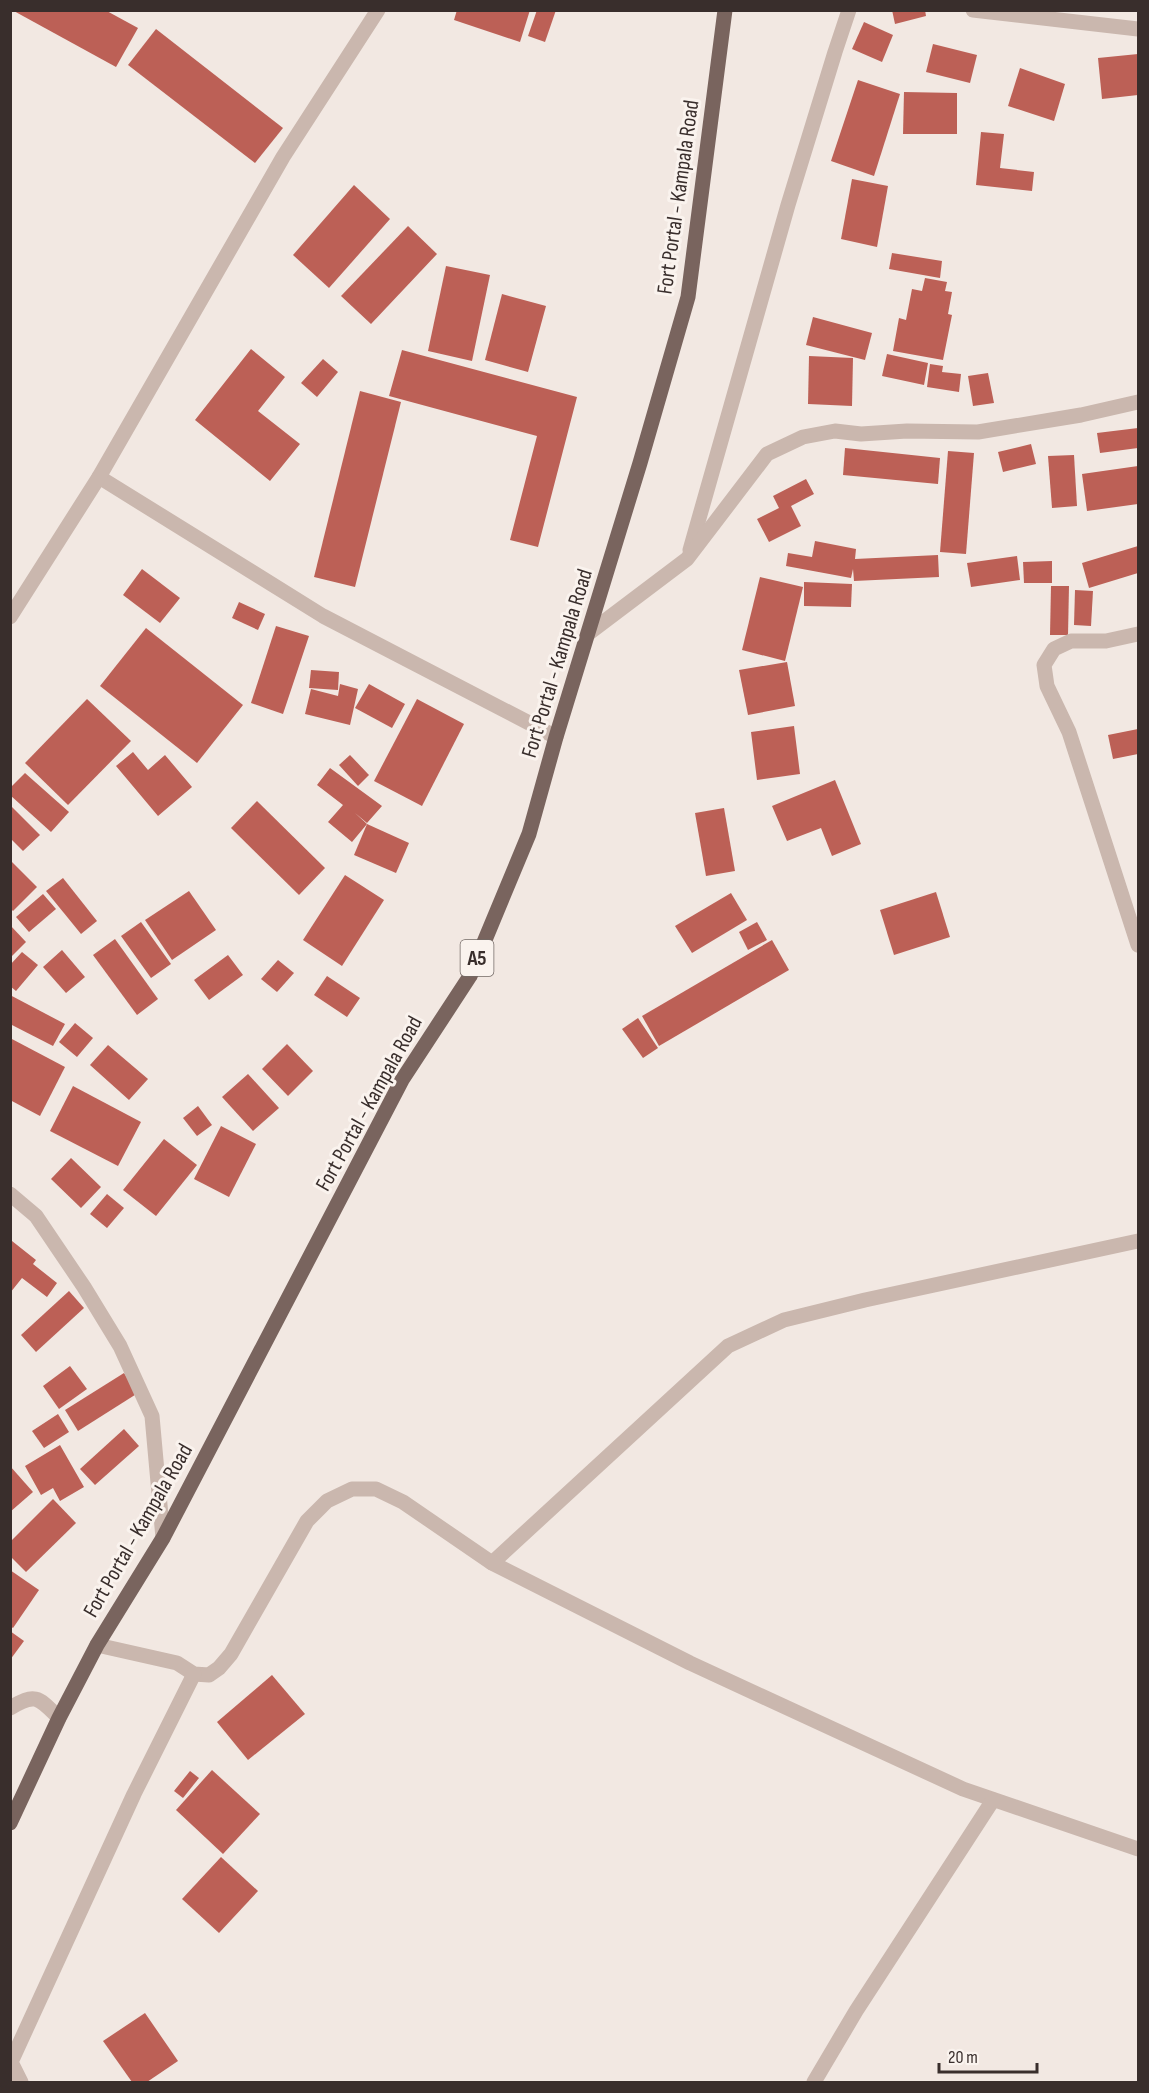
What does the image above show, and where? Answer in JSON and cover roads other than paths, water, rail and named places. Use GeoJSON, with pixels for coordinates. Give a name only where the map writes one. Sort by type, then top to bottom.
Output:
{"type":"FeatureCollection","features":[{"type":"Feature","properties":{"kind":"main road","name":"Fort Portal - Kampala Road"},"geometry":{"type":"LineString","coordinates":[[10,1823],[58,1718],[97,1645],[163,1538],[402,1080],[470,976],[529,834],[688,297],[725,10]]}},
{"type":"Feature","properties":{"kind":"street"},"geometry":{"type":"LineString","coordinates":[[10,617],[99,477],[283,157],[378,10]]}},
{"type":"Feature","properties":{"kind":"street"},"geometry":{"type":"LineString","coordinates":[[687,559],[788,205],[849,10]]}},
{"type":"Feature","properties":{"kind":"street"},"geometry":{"type":"LineString","coordinates":[[973,10],[1138,29]]}},
{"type":"Feature","properties":{"kind":"street"},"geometry":{"type":"LineString","coordinates":[[589,633],[687,559],[767,454],[803,437],[835,431],[861,434],[907,431],[978,432],[1081,415],[1138,402]]}},
{"type":"Feature","properties":{"kind":"street"},"geometry":{"type":"LineString","coordinates":[[99,477],[323,616],[556,738]]}},
{"type":"Feature","properties":{"kind":"street"},"geometry":{"type":"LineString","coordinates":[[1138,634],[1106,641],[1071,641],[1054,649],[1044,665],[1047,686],[1069,732],[1138,945]]}},
{"type":"Feature","properties":{"kind":"street"},"geometry":{"type":"LineString","coordinates":[[10,1194],[36,1216],[84,1287],[120,1346],[152,1416],[163,1538]]}},
{"type":"Feature","properties":{"kind":"street"},"geometry":{"type":"LineString","coordinates":[[492,1563],[728,1346],[784,1320],[1138,1241]]}},
{"type":"Feature","properties":{"kind":"street"},"geometry":{"type":"LineString","coordinates":[[97,1645],[177,1663],[194,1674],[209,1675],[219,1668],[231,1654],[308,1521],[327,1501],[352,1489],[376,1489],[403,1502],[492,1563],[690,1663],[963,1789],[1138,1849]]}},
{"type":"Feature","properties":{"kind":"street"},"geometry":{"type":"LineString","coordinates":[[21,2082],[10,2062],[134,1794],[194,1674]]}},
{"type":"Feature","properties":{"kind":"street"},"geometry":{"type":"LineString","coordinates":[[10,1708],[26,1699],[42,1701],[58,1718]]}},
{"type":"Feature","properties":{"kind":"street"},"geometry":{"type":"LineString","coordinates":[[814,2082],[856,2011],[993,1800]]}}]}
